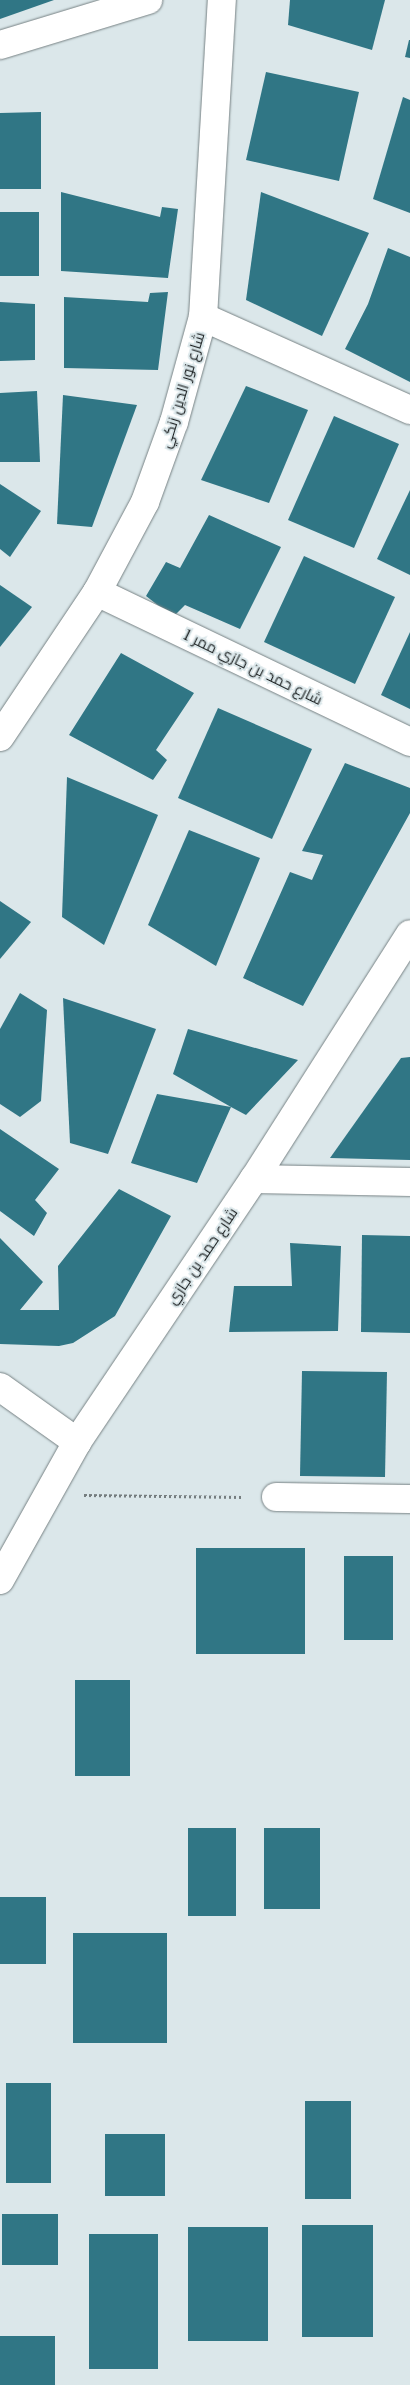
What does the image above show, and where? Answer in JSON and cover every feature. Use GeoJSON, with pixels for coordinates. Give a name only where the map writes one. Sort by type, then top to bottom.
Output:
{"type":"FeatureCollection","features":[{"type":"Feature","properties":{"kind":"street"},"geometry":{"type":"LineString","coordinates":[[0,45],[148,0]]}},
{"type":"Feature","properties":{"kind":"street","name":"شارع نور الدين زنكي"},"geometry":{"type":"LineString","coordinates":[[0,737],[97,592],[145,502],[174,422],[204,317],[222,0]]}},
{"type":"Feature","properties":{"kind":"street"},"geometry":{"type":"LineString","coordinates":[[204,317],[410,410]]}},
{"type":"Feature","properties":{"kind":"street","name":"شارع حمد بن جازي ممر 1"},"geometry":{"type":"LineString","coordinates":[[97,592],[410,742]]}},
{"type":"Feature","properties":{"kind":"street","name":"شارع حمد بن جازي"},"geometry":{"type":"LineString","coordinates":[[0,1580],[77,1442],[254,1179],[410,934]]}},
{"type":"Feature","properties":{"kind":"street"},"geometry":{"type":"LineString","coordinates":[[254,1179],[410,1182]]}},
{"type":"Feature","properties":{"kind":"street"},"geometry":{"type":"LineString","coordinates":[[0,1387],[77,1442]]}},
{"type":"Feature","properties":{"kind":"street"},"geometry":{"type":"LineString","coordinates":[[276,1497],[410,1499]]}},
{"type":"Feature","properties":{"kind":"path"},"geometry":{"type":"LineString","coordinates":[[96,1496],[276,1497]]}},
{"type":"Feature","properties":{"kind":"building"},"geometry":{"type":"Polygon","coordinates":[[[0,0],[54,0],[0,19],[0,0]]]}},
{"type":"Feature","properties":{"kind":"building"},"geometry":{"type":"Polygon","coordinates":[[[290,0],[385,0],[372,50],[288,25],[290,0]]]}},
{"type":"Feature","properties":{"kind":"building"},"geometry":{"type":"Polygon","coordinates":[[[410,40],[410,58],[405,57],[410,40]]]}},
{"type":"Feature","properties":{"kind":"building"},"geometry":{"type":"Polygon","coordinates":[[[266,72],[359,92],[339,181],[246,160],[266,72]]]}},
{"type":"Feature","properties":{"kind":"building"},"geometry":{"type":"Polygon","coordinates":[[[403,97],[410,100],[410,213],[373,199],[403,97]]]}},
{"type":"Feature","properties":{"kind":"building"},"geometry":{"type":"Polygon","coordinates":[[[41,112],[41,189],[0,189],[0,113],[41,112]]]}},
{"type":"Feature","properties":{"kind":"building"},"geometry":{"type":"Polygon","coordinates":[[[61,192],[160,217],[162,207],[178,209],[168,278],[61,271],[61,192]]]}},
{"type":"Feature","properties":{"kind":"building"},"geometry":{"type":"Polygon","coordinates":[[[261,192],[369,233],[322,336],[246,300],[261,192]]]}},
{"type":"Feature","properties":{"kind":"building"},"geometry":{"type":"Polygon","coordinates":[[[0,212],[39,212],[39,276],[0,276],[0,212]]]}},
{"type":"Feature","properties":{"kind":"building"},"geometry":{"type":"Polygon","coordinates":[[[388,248],[410,257],[410,382],[345,349],[368,304],[388,248]]]}},
{"type":"Feature","properties":{"kind":"building"},"geometry":{"type":"Polygon","coordinates":[[[168,292],[158,370],[64,368],[64,297],[148,302],[150,293],[168,292]]]}},
{"type":"Feature","properties":{"kind":"building"},"geometry":{"type":"Polygon","coordinates":[[[0,302],[35,304],[35,360],[0,361],[0,302]]]}},
{"type":"Feature","properties":{"kind":"building"},"geometry":{"type":"Polygon","coordinates":[[[246,386],[308,410],[269,503],[201,480],[246,386]]]}},
{"type":"Feature","properties":{"kind":"building"},"geometry":{"type":"Polygon","coordinates":[[[37,391],[40,462],[0,462],[0,393],[37,391]]]}},
{"type":"Feature","properties":{"kind":"building"},"geometry":{"type":"Polygon","coordinates":[[[63,395],[137,405],[92,527],[57,524],[63,395]]]}},
{"type":"Feature","properties":{"kind":"building"},"geometry":{"type":"Polygon","coordinates":[[[334,416],[399,444],[354,548],[288,520],[334,416]]]}},
{"type":"Feature","properties":{"kind":"building"},"geometry":{"type":"Polygon","coordinates":[[[0,484],[41,511],[10,557],[0,549],[0,484]]]}},
{"type":"Feature","properties":{"kind":"building"},"geometry":{"type":"Polygon","coordinates":[[[410,490],[410,575],[377,559],[410,490]]]}},
{"type":"Feature","properties":{"kind":"building"},"geometry":{"type":"Polygon","coordinates":[[[209,515],[281,547],[240,629],[185,605],[173,617],[146,596],[166,562],[180,568],[209,515]]]}},
{"type":"Feature","properties":{"kind":"building"},"geometry":{"type":"Polygon","coordinates":[[[304,556],[395,597],[355,684],[264,642],[304,556]]]}},
{"type":"Feature","properties":{"kind":"building"},"geometry":{"type":"Polygon","coordinates":[[[0,585],[32,607],[0,647],[0,585]]]}},
{"type":"Feature","properties":{"kind":"building"},"geometry":{"type":"Polygon","coordinates":[[[410,632],[410,709],[381,695],[410,632]]]}},
{"type":"Feature","properties":{"kind":"building"},"geometry":{"type":"Polygon","coordinates":[[[121,653],[194,693],[156,750],[167,760],[153,780],[69,735],[121,653]]]}},
{"type":"Feature","properties":{"kind":"building"},"geometry":{"type":"Polygon","coordinates":[[[218,708],[312,749],[272,839],[178,798],[218,708]]]}},
{"type":"Feature","properties":{"kind":"building"},"geometry":{"type":"Polygon","coordinates":[[[345,763],[410,788],[410,813],[303,1006],[243,978],[290,872],[312,880],[323,855],[302,851],[345,763]]]}},
{"type":"Feature","properties":{"kind":"building"},"geometry":{"type":"Polygon","coordinates":[[[67,777],[158,815],[104,945],[62,917],[67,777]]]}},
{"type":"Feature","properties":{"kind":"building"},"geometry":{"type":"Polygon","coordinates":[[[189,830],[260,858],[216,966],[148,925],[189,830]]]}},
{"type":"Feature","properties":{"kind":"building"},"geometry":{"type":"Polygon","coordinates":[[[0,901],[31,922],[0,959],[0,901]]]}},
{"type":"Feature","properties":{"kind":"building"},"geometry":{"type":"Polygon","coordinates":[[[20,993],[47,1010],[41,1101],[20,1117],[0,1104],[0,1029],[20,993]]]}},
{"type":"Feature","properties":{"kind":"building"},"geometry":{"type":"Polygon","coordinates":[[[63,998],[156,1029],[108,1154],[70,1143],[63,998]]]}},
{"type":"Feature","properties":{"kind":"building"},"geometry":{"type":"Polygon","coordinates":[[[188,1029],[298,1060],[246,1115],[173,1074],[188,1029]]]}},
{"type":"Feature","properties":{"kind":"building"},"geometry":{"type":"Polygon","coordinates":[[[410,1057],[410,1160],[330,1158],[401,1058],[410,1057]]]}},
{"type":"Feature","properties":{"kind":"building"},"geometry":{"type":"Polygon","coordinates":[[[157,1094],[231,1107],[197,1183],[131,1163],[157,1094]]]}},
{"type":"Feature","properties":{"kind":"building"},"geometry":{"type":"Polygon","coordinates":[[[0,1129],[59,1169],[35,1200],[47,1213],[34,1236],[0,1211],[0,1129]]]}},
{"type":"Feature","properties":{"kind":"building"},"geometry":{"type":"Polygon","coordinates":[[[119,1189],[171,1216],[115,1316],[73,1343],[59,1346],[0,1344],[0,1238],[43,1282],[20,1310],[59,1310],[58,1266],[119,1189]]]}},
{"type":"Feature","properties":{"kind":"building"},"geometry":{"type":"Polygon","coordinates":[[[362,1235],[410,1236],[410,1333],[361,1332],[362,1235]]]}},
{"type":"Feature","properties":{"kind":"building"},"geometry":{"type":"Polygon","coordinates":[[[290,1243],[341,1246],[338,1331],[229,1332],[234,1286],[292,1286],[290,1243]]]}},
{"type":"Feature","properties":{"kind":"building"},"geometry":{"type":"Polygon","coordinates":[[[302,1371],[387,1372],[385,1477],[300,1476],[302,1371]]]}},
{"type":"Feature","properties":{"kind":"building"},"geometry":{"type":"Polygon","coordinates":[[[196,1548],[305,1548],[305,1654],[196,1654],[196,1548]]]}},
{"type":"Feature","properties":{"kind":"building"},"geometry":{"type":"Polygon","coordinates":[[[344,1556],[393,1556],[393,1640],[344,1640],[344,1556]]]}},
{"type":"Feature","properties":{"kind":"building"},"geometry":{"type":"Polygon","coordinates":[[[75,1680],[130,1680],[130,1776],[75,1776],[75,1680]]]}},
{"type":"Feature","properties":{"kind":"building"},"geometry":{"type":"Polygon","coordinates":[[[188,1828],[236,1828],[236,1916],[188,1916],[188,1828]]]}},
{"type":"Feature","properties":{"kind":"building"},"geometry":{"type":"Polygon","coordinates":[[[264,1828],[320,1828],[320,1909],[264,1909],[264,1828]]]}},
{"type":"Feature","properties":{"kind":"building"},"geometry":{"type":"Polygon","coordinates":[[[0,1897],[46,1897],[46,1964],[0,1964],[0,1897]]]}},
{"type":"Feature","properties":{"kind":"building"},"geometry":{"type":"Polygon","coordinates":[[[73,1933],[167,1933],[167,2043],[73,2043],[73,1933]]]}},
{"type":"Feature","properties":{"kind":"building"},"geometry":{"type":"Polygon","coordinates":[[[6,2083],[51,2083],[51,2183],[6,2183],[6,2083]]]}},
{"type":"Feature","properties":{"kind":"building"},"geometry":{"type":"Polygon","coordinates":[[[305,2101],[351,2101],[351,2199],[305,2199],[305,2101]]]}},
{"type":"Feature","properties":{"kind":"building"},"geometry":{"type":"Polygon","coordinates":[[[105,2134],[165,2134],[165,2196],[105,2196],[105,2134]]]}},
{"type":"Feature","properties":{"kind":"building"},"geometry":{"type":"Polygon","coordinates":[[[2,2214],[58,2214],[58,2265],[2,2265],[2,2214]]]}},
{"type":"Feature","properties":{"kind":"building"},"geometry":{"type":"Polygon","coordinates":[[[302,2225],[373,2225],[373,2337],[302,2337],[302,2225]]]}},
{"type":"Feature","properties":{"kind":"building"},"geometry":{"type":"Polygon","coordinates":[[[188,2227],[268,2227],[268,2341],[188,2341],[188,2227]]]}},
{"type":"Feature","properties":{"kind":"building"},"geometry":{"type":"Polygon","coordinates":[[[89,2234],[158,2234],[158,2369],[89,2369],[89,2234]]]}},
{"type":"Feature","properties":{"kind":"building"},"geometry":{"type":"Polygon","coordinates":[[[0,2336],[55,2336],[55,2385],[0,2385],[0,2336]]]}}]}
